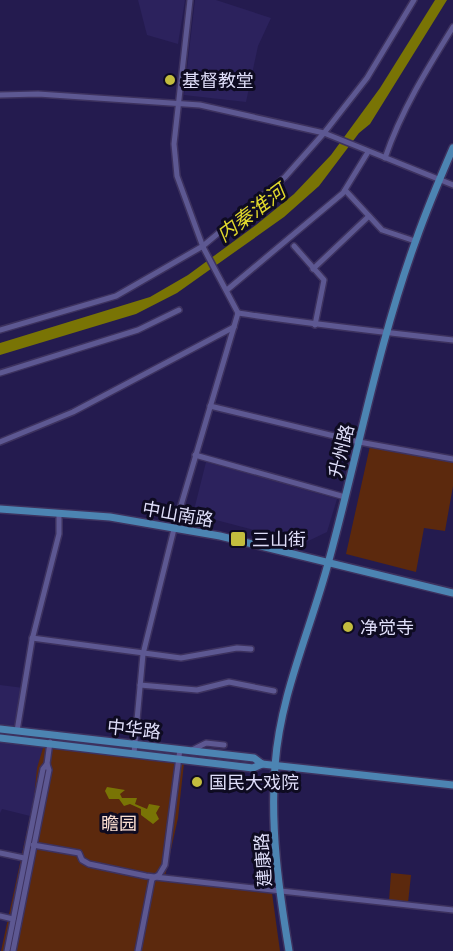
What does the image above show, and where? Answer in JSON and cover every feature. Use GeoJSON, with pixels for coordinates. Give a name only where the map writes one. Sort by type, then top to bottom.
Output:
{"type":"FeatureCollection","features":[{"type":"Feature","properties":{"kind":"main road","name":"升州路"},"geometry":{"type":"LineString","coordinates":[[275,766],[282,711],[329,562],[388,330],[415,241],[453,148]]}},
{"type":"Feature","properties":{"kind":"main road","name":"中山南路"},"geometry":{"type":"LineString","coordinates":[[0,509],[110,517],[220,536],[453,593]]}},
{"type":"Feature","properties":{"kind":"main road","name":"中华路"},"geometry":{"type":"LineString","coordinates":[[0,729],[254,758],[262,764],[275,766],[453,785]]}},
{"type":"Feature","properties":{"kind":"main road","name":"中华路"},"geometry":{"type":"LineString","coordinates":[[0,738],[253,768],[262,764]]}},
{"type":"Feature","properties":{"kind":"main road","name":"建康路"},"geometry":{"type":"LineString","coordinates":[[275,766],[275,830],[280,891],[289,951]]}},
{"type":"Feature","properties":{"kind":"street"},"geometry":{"type":"LineString","coordinates":[[134,753],[143,654],[174,529],[238,313],[203,247],[177,176],[174,144],[190,0]]}},
{"type":"Feature","properties":{"kind":"street"},"geometry":{"type":"LineString","coordinates":[[0,330],[116,296],[203,247],[285,177],[324,134],[367,78],[414,0]]}},
{"type":"Feature","properties":{"kind":"street"},"geometry":{"type":"LineString","coordinates":[[385,158],[394,132],[407,106],[453,27]]}},
{"type":"Feature","properties":{"kind":"street"},"geometry":{"type":"LineString","coordinates":[[0,96],[38,94],[200,105],[324,134],[439,181],[453,184]]}},
{"type":"Feature","properties":{"kind":"street"},"geometry":{"type":"LineString","coordinates":[[227,290],[345,190],[368,152]]}},
{"type":"Feature","properties":{"kind":"street"},"geometry":{"type":"LineString","coordinates":[[345,190],[382,230],[415,241]]}},
{"type":"Feature","properties":{"kind":"street"},"geometry":{"type":"LineString","coordinates":[[313,269],[369,216]]}},
{"type":"Feature","properties":{"kind":"street"},"geometry":{"type":"LineString","coordinates":[[294,246],[324,280],[315,325]]}},
{"type":"Feature","properties":{"kind":"street"},"geometry":{"type":"LineString","coordinates":[[0,373],[138,330],[179,310]]}},
{"type":"Feature","properties":{"kind":"street"},"geometry":{"type":"LineString","coordinates":[[238,313],[315,325],[388,330],[453,340]]}},
{"type":"Feature","properties":{"kind":"street"},"geometry":{"type":"LineString","coordinates":[[0,442],[78,410],[234,327]]}},
{"type":"Feature","properties":{"kind":"street"},"geometry":{"type":"LineString","coordinates":[[210,406],[358,442],[453,459]]}},
{"type":"Feature","properties":{"kind":"street"},"geometry":{"type":"LineString","coordinates":[[195,455],[345,497]]}},
{"type":"Feature","properties":{"kind":"street"},"geometry":{"type":"LineString","coordinates":[[17,730],[32,638],[59,534],[58,513]]}},
{"type":"Feature","properties":{"kind":"street"},"geometry":{"type":"LineString","coordinates":[[32,638],[181,658],[237,648],[251,649]]}},
{"type":"Feature","properties":{"kind":"street"},"geometry":{"type":"LineString","coordinates":[[140,685],[197,690],[229,682],[274,691]]}},
{"type":"Feature","properties":{"kind":"street"},"geometry":{"type":"LineString","coordinates":[[26,857],[33,845],[49,770],[47,765],[51,735]]}},
{"type":"Feature","properties":{"kind":"street"},"geometry":{"type":"LineString","coordinates":[[190,750],[206,743],[224,745]]}},
{"type":"Feature","properties":{"kind":"street"},"geometry":{"type":"LineString","coordinates":[[154,877],[159,875],[165,865],[180,749]]}},
{"type":"Feature","properties":{"kind":"street"},"geometry":{"type":"LineString","coordinates":[[13,951],[26,857],[43,768],[47,765]]}},
{"type":"Feature","properties":{"kind":"street"},"geometry":{"type":"LineString","coordinates":[[33,845],[78,853],[82,860],[104,869],[154,877],[453,910]]}},
{"type":"Feature","properties":{"kind":"street"},"geometry":{"type":"LineString","coordinates":[[0,853],[26,857]]}},
{"type":"Feature","properties":{"kind":"street"},"geometry":{"type":"LineString","coordinates":[[7,951],[26,866]]}},
{"type":"Feature","properties":{"kind":"street"},"geometry":{"type":"LineString","coordinates":[[138,951],[154,877]]}},
{"type":"Feature","properties":{"kind":"street"},"geometry":{"type":"LineString","coordinates":[[0,916],[13,919]]}},
{"type":"Feature","properties":{"kind":"shaded area"},"geometry":{"type":"Polygon","coordinates":[[[138,0],[185,0],[178,44],[147,35],[138,0]]]}},
{"type":"Feature","properties":{"kind":"shaded area"},"geometry":{"type":"Polygon","coordinates":[[[195,0],[216,0],[271,18],[258,46],[246,102],[184,95],[195,0]]]}},
{"type":"Feature","properties":{"kind":"shaded area"},"geometry":{"type":"Polygon","coordinates":[[[435,0],[447,0],[370,124],[359,133],[319,186],[284,217],[177,293],[136,314],[0,355],[0,343],[150,297],[188,275],[294,194],[331,155],[380,88],[435,0]]]}},
{"type":"Feature","properties":{"kind":"shaded area"},"geometry":{"type":"Polygon","coordinates":[[[206,462],[337,499],[327,532],[304,543],[193,514],[206,462]]]}},
{"type":"Feature","properties":{"kind":"shaded area"},"geometry":{"type":"Polygon","coordinates":[[[0,685],[24,688],[17,731],[0,729],[0,685]]]}},
{"type":"Feature","properties":{"kind":"shaded area"},"geometry":{"type":"Polygon","coordinates":[[[0,740],[44,744],[30,816],[2,809],[0,813],[0,740]]]}},
{"type":"Feature","properties":{"kind":"shaded area"},"geometry":{"type":"Polygon","coordinates":[[[107,787],[125,790],[120,794],[122,798],[137,798],[135,804],[147,809],[149,804],[160,806],[156,813],[159,819],[153,824],[141,815],[141,809],[130,804],[124,806],[119,799],[109,799],[105,791],[107,787]]]}},
{"type":"Feature","properties":{"kind":"green space"},"geometry":{"type":"Polygon","coordinates":[[[370,446],[453,460],[453,486],[445,531],[424,528],[416,572],[346,554],[370,446]]]}},
{"type":"Feature","properties":{"kind":"green space","name":"瞻园"},"geometry":{"type":"Polygon","coordinates":[[[59,743],[184,763],[178,818],[164,881],[272,893],[280,951],[1,951],[34,798],[37,768],[43,748],[59,743]]]}},
{"type":"Feature","properties":{"kind":"green space"},"geometry":{"type":"Polygon","coordinates":[[[391,873],[411,875],[408,903],[389,901],[391,873]]]}},
{"type":"Feature","properties":{"kind":"place","name":"基督教堂"},"geometry":{"type":"Point","coordinates":[170,80]}},
{"type":"Feature","properties":{"kind":"place","name":"三山街"},"geometry":{"type":"Point","coordinates":[238,539]}},
{"type":"Feature","properties":{"kind":"place","name":"净觉寺"},"geometry":{"type":"Point","coordinates":[348,627]}},
{"type":"Feature","properties":{"kind":"place","name":"国民大戏院"},"geometry":{"type":"Point","coordinates":[197,782]}},
{"type":"Feature","properties":{"kind":"water label","name":"内秦淮河"},"geometry":{"type":"Point","coordinates":[251,213]}}]}
